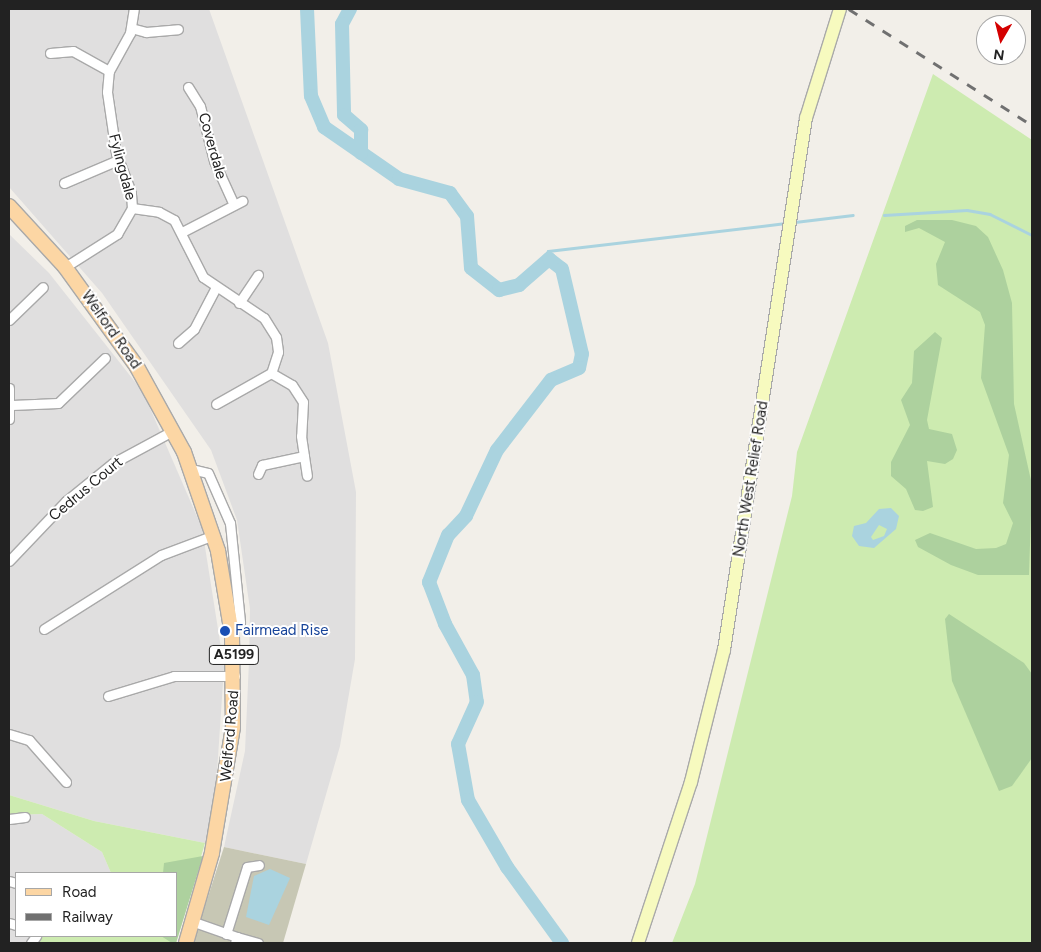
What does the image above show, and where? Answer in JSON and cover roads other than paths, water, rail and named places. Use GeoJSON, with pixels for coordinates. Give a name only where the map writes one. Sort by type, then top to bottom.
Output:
{"type":"FeatureCollection","features":[{"type":"Feature","properties":{"kind":"main road","name":"Welford Road"},"geometry":{"type":"LineString","coordinates":[[9,206],[65,266],[120,340],[174,430],[192,469],[214,535],[223,572],[235,676],[228,774],[194,922],[186,943]]}},
{"type":"Feature","properties":{"kind":"street","name":"Fylingdale"},"geometry":{"type":"LineString","coordinates":[[65,266],[118,234],[132,208],[131,192],[118,160],[107,104],[109,71],[131,28],[134,9]]}},
{"type":"Feature","properties":{"kind":"street","name":"North West Relief Road"},"geometry":{"type":"LineString","coordinates":[[638,943],[691,782],[724,650],[806,118],[840,9]]}},
{"type":"Feature","properties":{"kind":"street"},"geometry":{"type":"LineString","coordinates":[[131,28],[146,32],[178,29]]}},
{"type":"Feature","properties":{"kind":"street"},"geometry":{"type":"LineString","coordinates":[[50,54],[73,52],[109,71]]}},
{"type":"Feature","properties":{"kind":"street","name":"Coverdale"},"geometry":{"type":"LineString","coordinates":[[188,87],[200,106],[214,161],[234,206]]}},
{"type":"Feature","properties":{"kind":"street"},"geometry":{"type":"LineString","coordinates":[[64,183],[118,160]]}},
{"type":"Feature","properties":{"kind":"street"},"geometry":{"type":"LineString","coordinates":[[182,232],[234,206],[242,200]]}},
{"type":"Feature","properties":{"kind":"street"},"geometry":{"type":"LineString","coordinates":[[132,208],[164,213],[182,232],[198,270],[215,289],[264,318],[273,330],[278,352],[271,372],[216,404]]}},
{"type":"Feature","properties":{"kind":"street"},"geometry":{"type":"LineString","coordinates":[[239,303],[258,275]]}},
{"type":"Feature","properties":{"kind":"street"},"geometry":{"type":"LineString","coordinates":[[9,320],[44,287]]}},
{"type":"Feature","properties":{"kind":"street"},"geometry":{"type":"LineString","coordinates":[[178,343],[194,329],[215,289]]}},
{"type":"Feature","properties":{"kind":"street"},"geometry":{"type":"LineString","coordinates":[[12,405],[58,403],[105,358]]}},
{"type":"Feature","properties":{"kind":"street"},"geometry":{"type":"LineString","coordinates":[[271,372],[292,384],[303,402],[304,456],[307,476]]}},
{"type":"Feature","properties":{"kind":"street"},"geometry":{"type":"LineString","coordinates":[[9,388],[12,405],[9,419]]}},
{"type":"Feature","properties":{"kind":"street","name":"Cedrus Court"},"geometry":{"type":"LineString","coordinates":[[9,561],[66,501],[113,462],[174,430]]}},
{"type":"Feature","properties":{"kind":"street"},"geometry":{"type":"LineString","coordinates":[[258,474],[262,465],[304,456]]}},
{"type":"Feature","properties":{"kind":"street"},"geometry":{"type":"LineString","coordinates":[[192,469],[208,473],[218,492],[230,523],[238,567],[240,622]]}},
{"type":"Feature","properties":{"kind":"street"},"geometry":{"type":"LineString","coordinates":[[44,629],[161,554],[214,535]]}},
{"type":"Feature","properties":{"kind":"street"},"geometry":{"type":"LineString","coordinates":[[223,572],[238,567]]}},
{"type":"Feature","properties":{"kind":"street"},"geometry":{"type":"LineString","coordinates":[[108,696],[174,676],[235,676]]}},
{"type":"Feature","properties":{"kind":"street"},"geometry":{"type":"LineString","coordinates":[[9,734],[29,740],[66,782]]}},
{"type":"Feature","properties":{"kind":"street"},"geometry":{"type":"LineString","coordinates":[[9,818],[25,817]]}},
{"type":"Feature","properties":{"kind":"street"},"geometry":{"type":"LineString","coordinates":[[226,934],[247,867],[259,865]]}},
{"type":"Feature","properties":{"kind":"street"},"geometry":{"type":"LineString","coordinates":[[194,922],[226,934],[236,940],[258,943]]}},
{"type":"Feature","properties":{"kind":"water"},"geometry":{"type":"Polygon","coordinates":[[[891,508],[899,516],[896,529],[874,548],[859,546],[852,536],[854,526],[866,523],[879,509],[891,508]],[[879,525],[871,537],[873,540],[884,536],[887,529],[879,525]]]}},
{"type":"Feature","properties":{"kind":"water"},"geometry":{"type":"Polygon","coordinates":[[[270,869],[290,878],[269,925],[246,917],[254,876],[270,869]]]}},
{"type":"Feature","properties":{"kind":"waterway"},"geometry":{"type":"LineString","coordinates":[[307,9],[311,96],[324,127],[399,179],[450,193],[467,216],[471,268],[499,290],[519,285],[549,259],[562,269],[582,354],[579,368],[551,380],[497,450],[466,516],[448,535],[429,582],[445,624],[473,675],[477,702],[458,744],[468,800],[507,867],[562,943]]}},
{"type":"Feature","properties":{"kind":"waterway"},"geometry":{"type":"LineString","coordinates":[[350,9],[342,24],[344,115],[361,130],[361,153]]}},
{"type":"Feature","properties":{"kind":"waterway"},"geometry":{"type":"LineString","coordinates":[[884,215],[967,210],[990,214],[1032,235]]}},
{"type":"Feature","properties":{"kind":"waterway"},"geometry":{"type":"LineString","coordinates":[[795,222],[853,215]]}},
{"type":"Feature","properties":{"kind":"waterway"},"geometry":{"type":"LineString","coordinates":[[540,263],[548,251],[785,223]]}},
{"type":"Feature","properties":{"kind":"railway"},"geometry":{"type":"LineString","coordinates":[[849,9],[1032,125]]}},
{"type":"Feature","properties":{"kind":"place","name":"Fairmead Rise"},"geometry":{"type":"Point","coordinates":[225,631]}}]}
